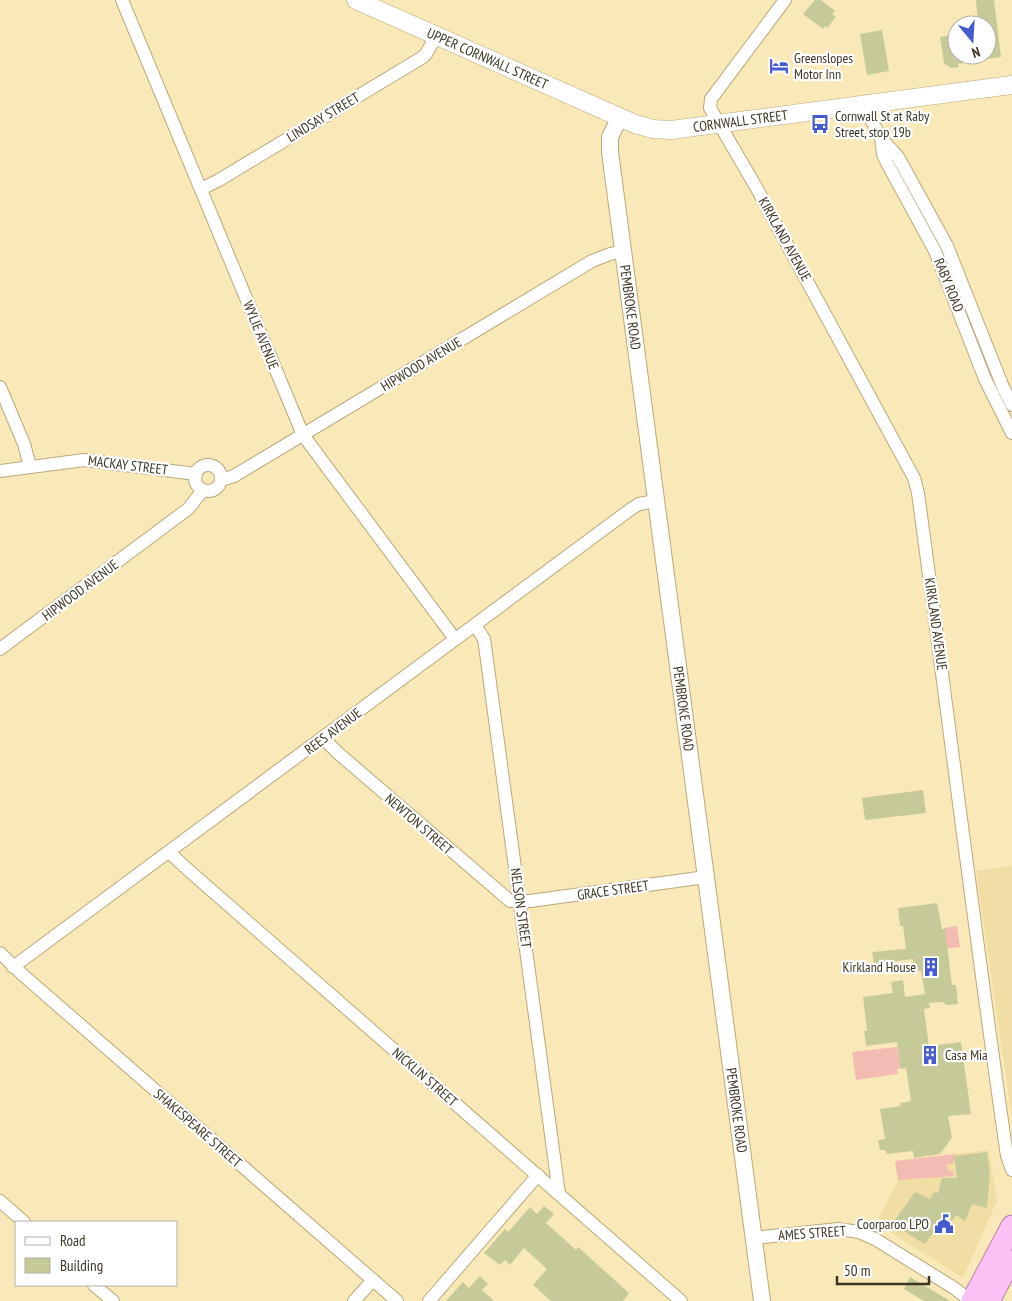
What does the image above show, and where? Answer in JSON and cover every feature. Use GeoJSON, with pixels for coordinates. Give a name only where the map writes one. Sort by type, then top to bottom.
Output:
{"type":"FeatureCollection","features":[{"type":"Feature","properties":{"kind":"highway"},"geometry":{"type":"LineString","coordinates":[[971,1301],[1012,1226]]}},
{"type":"Feature","properties":{"kind":"highway"},"geometry":{"type":"LineString","coordinates":[[989,1301],[1012,1256]]}},
{"type":"Feature","properties":{"kind":"main road","name":"UPPER CORNWALL STREET"},"geometry":{"type":"LineString","coordinates":[[358,0],[620,117]]}},
{"type":"Feature","properties":{"kind":"main road","name":"CORNWALL STREET"},"geometry":{"type":"LineString","coordinates":[[620,117],[644,127],[661,130],[1012,86]]}},
{"type":"Feature","properties":{"kind":"street","name":"WYLIE AVENUE"},"geometry":{"type":"LineString","coordinates":[[122,0],[303,435],[455,639]]}},
{"type":"Feature","properties":{"kind":"street","name":"KIRKLAND AVENUE"},"geometry":{"type":"LineString","coordinates":[[785,0],[710,99],[712,114],[720,124],[775,221],[914,478],[918,493],[943,676],[980,966],[1007,1156],[1012,1170]]}},
{"type":"Feature","properties":{"kind":"street","name":"LINDSAY STREET"},"geometry":{"type":"LineString","coordinates":[[201,189],[423,57],[436,36]]}},
{"type":"Feature","properties":{"kind":"street","name":"RABY ROAD"},"geometry":{"type":"LineString","coordinates":[[863,105],[881,138],[898,157],[946,246],[1012,405]]}},
{"type":"Feature","properties":{"kind":"street","name":"PEMBROKE ROAD"},"geometry":{"type":"LineString","coordinates":[[620,117],[610,137],[609,145],[762,1301]]}},
{"type":"Feature","properties":{"kind":"street","name":"RABY ROAD"},"geometry":{"type":"LineString","coordinates":[[881,138],[883,154],[938,258],[985,379],[1012,433]]}},
{"type":"Feature","properties":{"kind":"street","name":"HIPWOOD AVENUE"},"geometry":{"type":"LineString","coordinates":[[221,480],[234,476],[592,262],[610,254],[623,251]]}},
{"type":"Feature","properties":{"kind":"street"},"geometry":{"type":"LineString","coordinates":[[0,387],[24,444],[30,466]]}},
{"type":"Feature","properties":{"kind":"street","name":"MACKAY STREET"},"geometry":{"type":"LineString","coordinates":[[0,471],[84,460],[196,474]]}},
{"type":"Feature","properties":{"kind":"street"},"geometry":{"type":"LineString","coordinates":[[205,466],[213,467],[219,472],[221,480],[211,491],[203,490],[195,481],[196,474],[198,470],[205,466]]}},
{"type":"Feature","properties":{"kind":"street","name":"HIPWOOD AVENUE"},"geometry":{"type":"LineString","coordinates":[[0,649],[188,509],[203,490]]}},
{"type":"Feature","properties":{"kind":"street","name":"REES AVENUE"},"geometry":{"type":"LineString","coordinates":[[13,967],[631,509],[639,504],[656,501]]}},
{"type":"Feature","properties":{"kind":"street","name":"NELSON STREET"},"geometry":{"type":"LineString","coordinates":[[475,625],[484,639],[559,1194]]}},
{"type":"Feature","properties":{"kind":"street","name":"NEWTON STREET"},"geometry":{"type":"LineString","coordinates":[[323,738],[505,898],[513,902],[520,902]]}},
{"type":"Feature","properties":{"kind":"street","name":"NICKLIN STREET"},"geometry":{"type":"LineString","coordinates":[[169,852],[681,1301]]}},
{"type":"Feature","properties":{"kind":"street","name":"GRACE STREET"},"geometry":{"type":"LineString","coordinates":[[520,902],[706,877]]}},
{"type":"Feature","properties":{"kind":"street","name":"SHAKESPEARE STREET"},"geometry":{"type":"LineString","coordinates":[[0,953],[13,967],[397,1301]]}},
{"type":"Feature","properties":{"kind":"street"},"geometry":{"type":"LineString","coordinates":[[429,1301],[538,1175]]}},
{"type":"Feature","properties":{"kind":"street"},"geometry":{"type":"LineString","coordinates":[[0,1201],[23,1221]]}},
{"type":"Feature","properties":{"kind":"street","name":"AMES STREET"},"geometry":{"type":"LineString","coordinates":[[754,1238],[838,1229],[859,1232],[875,1239],[954,1288],[971,1301]]}},
{"type":"Feature","properties":{"kind":"street"},"geometry":{"type":"LineString","coordinates":[[354,1301],[373,1280]]}},
{"type":"Feature","properties":{"kind":"street"},"geometry":{"type":"LineString","coordinates":[[95,1286],[113,1301]]}},
{"type":"Feature","properties":{"kind":"shaded area"},"geometry":{"type":"Polygon","coordinates":[[[1012,866],[1012,1119],[976,871],[1012,866]]]}},
{"type":"Feature","properties":{"kind":"shaded area"},"geometry":{"type":"Polygon","coordinates":[[[957,926],[960,947],[944,949],[946,936],[944,928],[957,926]]]}},
{"type":"Feature","properties":{"kind":"shaded area"},"geometry":{"type":"Polygon","coordinates":[[[897,1047],[900,1067],[897,1070],[898,1074],[856,1080],[852,1052],[897,1047]]]}},
{"type":"Feature","properties":{"kind":"shaded area"},"geometry":{"type":"Polygon","coordinates":[[[989,1150],[997,1201],[963,1278],[876,1223],[898,1180],[895,1161],[989,1150]]]}},
{"type":"Feature","properties":{"kind":"shaded area"},"geometry":{"type":"Polygon","coordinates":[[[955,1154],[955,1160],[952,1164],[947,1164],[948,1171],[953,1171],[954,1176],[898,1180],[895,1161],[955,1154]]]}},
{"type":"Feature","properties":{"kind":"building"},"geometry":{"type":"Polygon","coordinates":[[[815,0],[821,0],[835,11],[832,14],[836,17],[827,28],[825,26],[823,29],[803,14],[815,0]]]}},
{"type":"Feature","properties":{"kind":"building"},"geometry":{"type":"Polygon","coordinates":[[[976,0],[994,0],[996,15],[977,15],[976,0]]]}},
{"type":"Feature","properties":{"kind":"building"},"geometry":{"type":"Polygon","coordinates":[[[997,24],[1001,57],[997,58],[997,24]]]}},
{"type":"Feature","properties":{"kind":"building"},"geometry":{"type":"Polygon","coordinates":[[[882,30],[889,71],[867,75],[860,34],[882,30]]]}},
{"type":"Feature","properties":{"kind":"building"},"geometry":{"type":"Polygon","coordinates":[[[947,36],[947,65],[958,65],[959,67],[951,68],[944,63],[940,37],[947,36]]]}},
{"type":"Feature","properties":{"kind":"building"},"geometry":{"type":"Polygon","coordinates":[[[923,790],[926,813],[865,820],[862,798],[923,790]]]}},
{"type":"Feature","properties":{"kind":"building"},"geometry":{"type":"Polygon","coordinates":[[[937,903],[942,929],[945,929],[952,985],[956,985],[958,1004],[929,1003],[930,1008],[924,1009],[929,1046],[961,1042],[971,1114],[948,1116],[952,1138],[940,1154],[914,1158],[913,1151],[887,1154],[885,1150],[880,1150],[878,1140],[885,1139],[880,1109],[901,1106],[900,1103],[911,1101],[906,1068],[900,1069],[897,1042],[866,1046],[864,1031],[867,1031],[863,997],[893,993],[891,982],[903,980],[905,997],[925,994],[921,971],[913,972],[913,959],[874,964],[872,952],[906,949],[898,908],[937,903]]]}},
{"type":"Feature","properties":{"kind":"building"},"geometry":{"type":"Polygon","coordinates":[[[987,1152],[990,1174],[987,1208],[972,1204],[965,1221],[956,1215],[944,1234],[935,1230],[925,1244],[892,1224],[915,1192],[930,1199],[934,1192],[938,1193],[942,1178],[957,1178],[954,1156],[987,1152]]]}},
{"type":"Feature","properties":{"kind":"building"},"geometry":{"type":"Polygon","coordinates":[[[544,1206],[554,1214],[546,1223],[576,1250],[578,1247],[629,1293],[623,1301],[551,1301],[533,1285],[547,1269],[524,1248],[510,1265],[505,1260],[500,1265],[484,1253],[505,1229],[508,1232],[530,1207],[537,1214],[544,1206]]]}},
{"type":"Feature","properties":{"kind":"building"},"geometry":{"type":"Polygon","coordinates":[[[480,1276],[488,1284],[482,1290],[494,1301],[446,1301],[463,1282],[469,1288],[480,1276]]]}},
{"type":"Feature","properties":{"kind":"building"},"geometry":{"type":"Polygon","coordinates":[[[910,1277],[950,1301],[924,1301],[904,1289],[910,1277]]]}},
{"type":"Feature","properties":{"kind":"place","name":"Greenslopes Motor Inn"},"geometry":{"type":"Point","coordinates":[779,66]}},
{"type":"Feature","properties":{"kind":"place","name":"Cornwall St at Raby Street, stop 19b"},"geometry":{"type":"Point","coordinates":[820,124]}},
{"type":"Feature","properties":{"kind":"place","name":"Kirkland House"},"geometry":{"type":"Point","coordinates":[931,967]}},
{"type":"Feature","properties":{"kind":"place","name":"Casa Mia"},"geometry":{"type":"Point","coordinates":[930,1055]}},
{"type":"Feature","properties":{"kind":"place","name":"Coorparoo LPO"},"geometry":{"type":"Point","coordinates":[944,1224]}}]}
